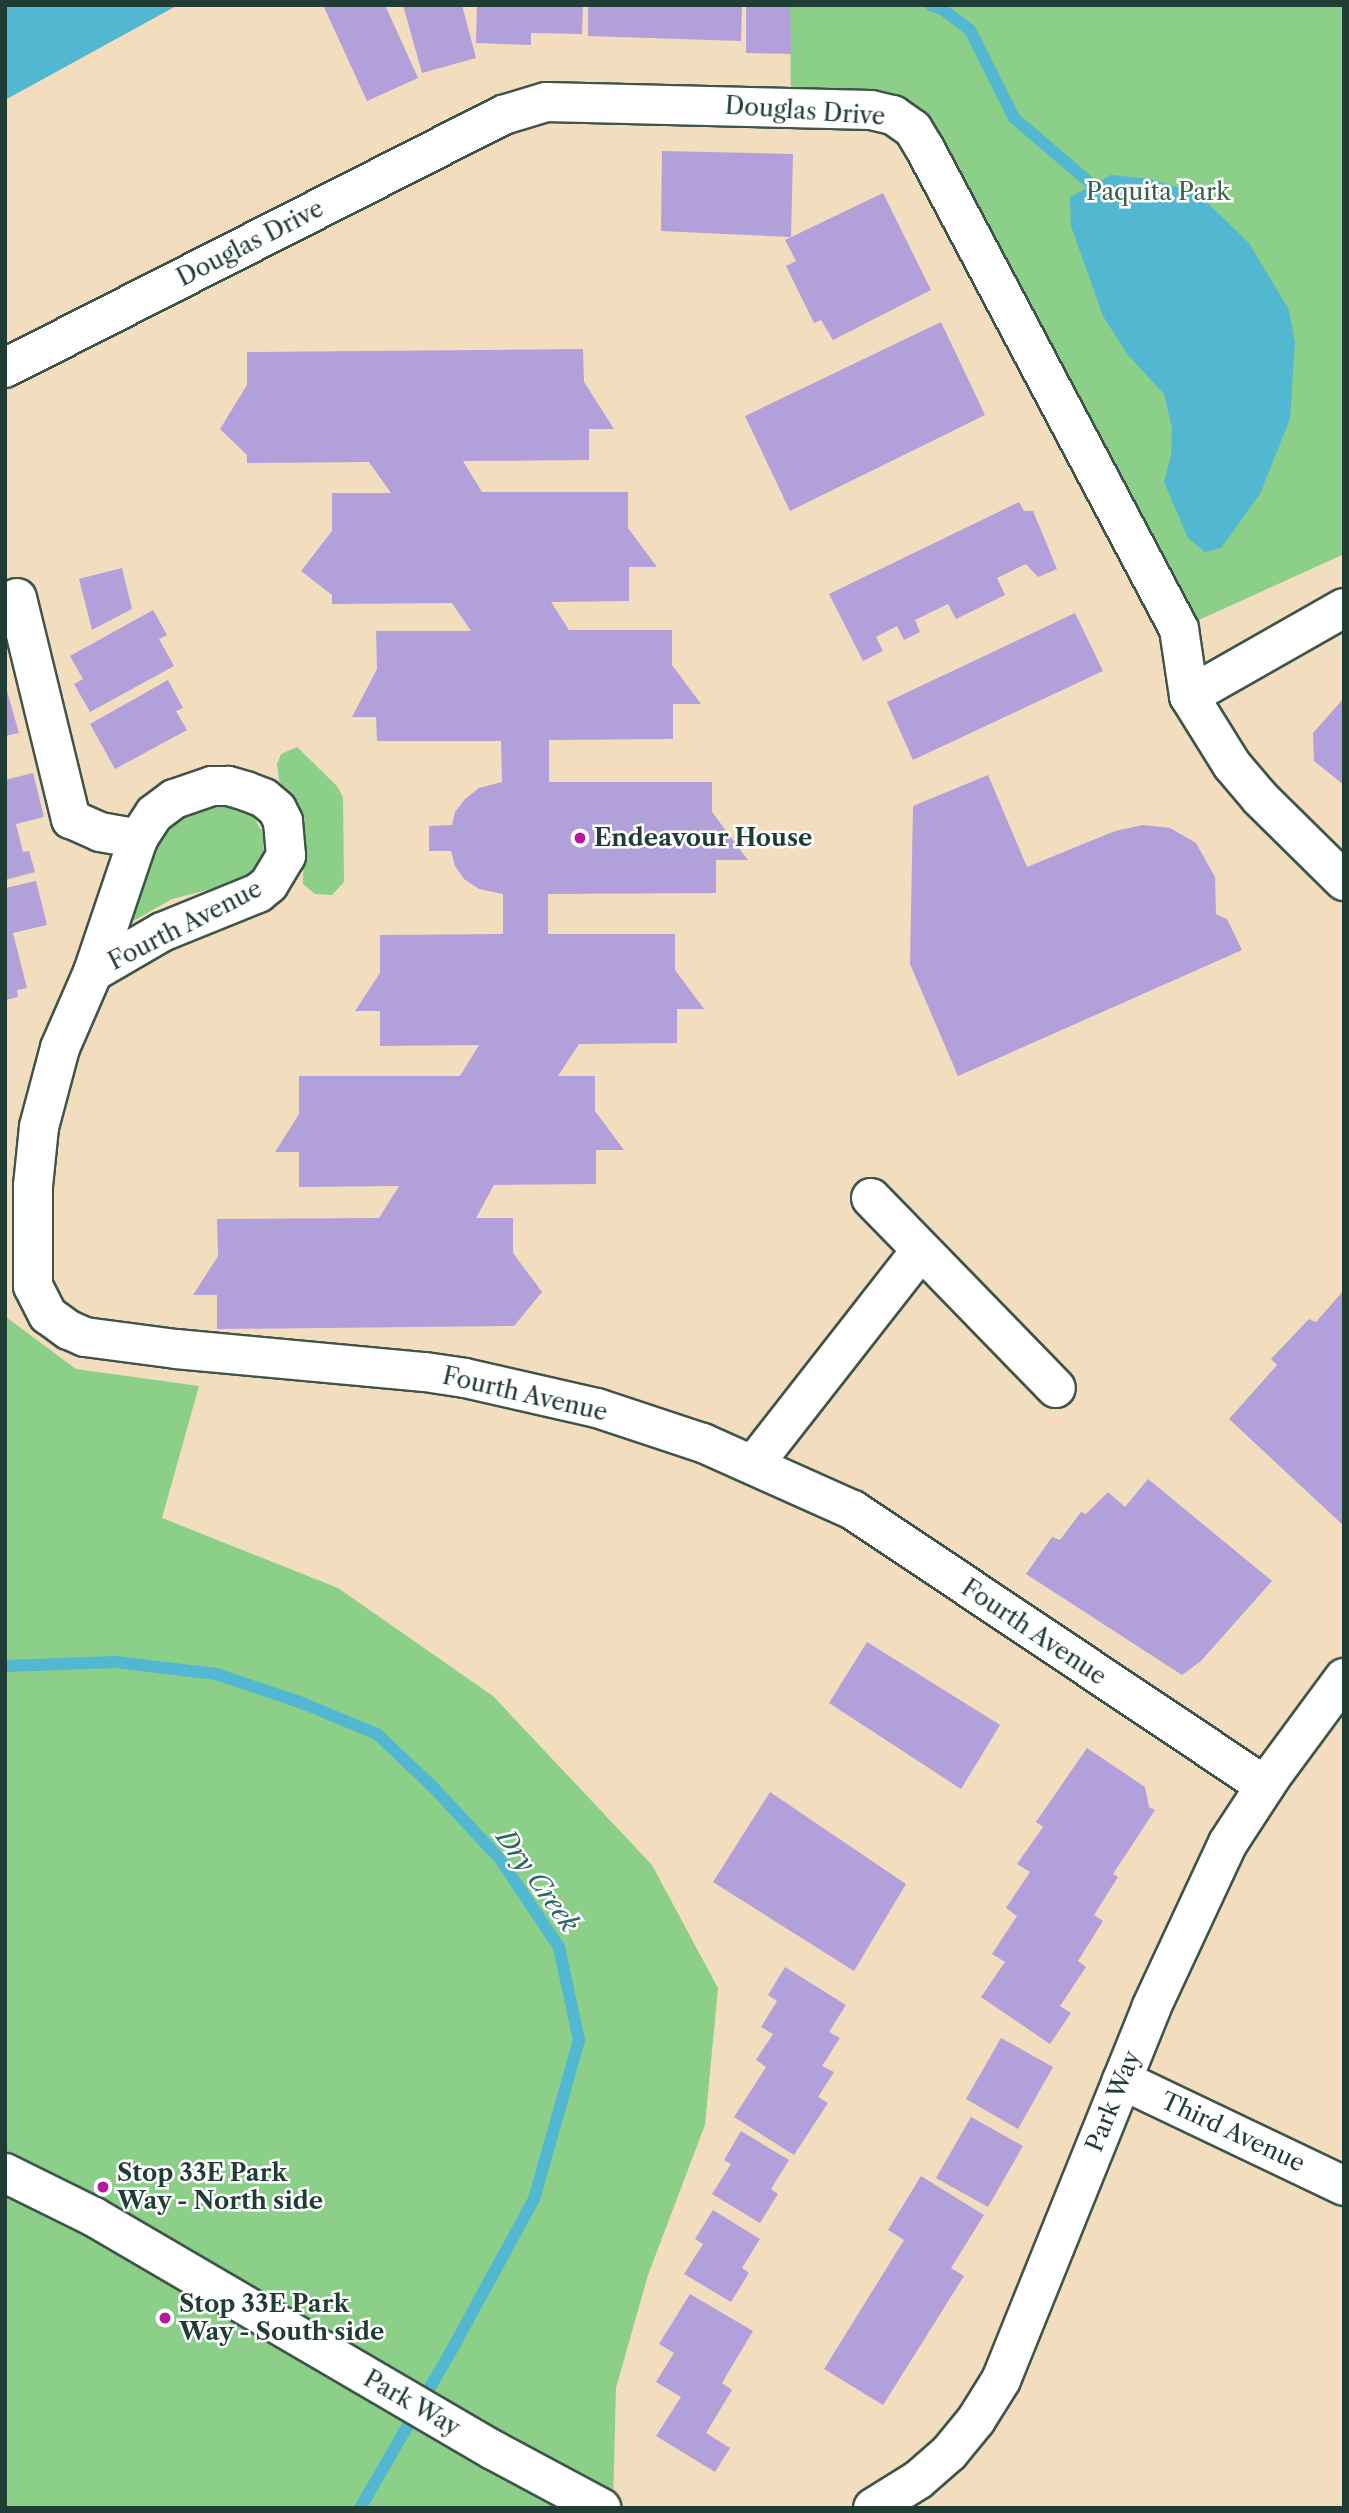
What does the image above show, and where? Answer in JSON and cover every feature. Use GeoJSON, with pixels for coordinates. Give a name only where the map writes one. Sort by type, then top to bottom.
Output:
{"type":"FeatureCollection","features":[{"type":"Feature","properties":{"kind":"street","name":"Douglas Drive"},"geometry":{"type":"LineString","coordinates":[[5,368],[503,116],[546,102],[871,110],[893,115],[913,129],[924,147],[1179,629],[1189,696],[1233,765],[1260,798],[1344,881]]}},
{"type":"Feature","properties":{"kind":"street"},"geometry":{"type":"LineString","coordinates":[[17,598],[71,819],[100,832],[138,839]]}},
{"type":"Feature","properties":{"kind":"street"},"geometry":{"type":"LineString","coordinates":[[1189,696],[1344,608]]}},
{"type":"Feature","properties":{"kind":"street","name":"Fourth Avenue"},"geometry":{"type":"LineString","coordinates":[[93,972],[162,932],[258,893],[269,884],[286,856],[283,821],[277,809],[264,798],[228,786],[194,790],[174,799],[154,814],[138,839],[93,972],[21,1137],[33,1186],[33,1286],[48,1315],[69,1330],[85,1337],[176,1349],[425,1372],[529,1391],[654,1426],[754,1464],[853,1510],[1265,1786]]}},
{"type":"Feature","properties":{"kind":"street"},"geometry":{"type":"LineString","coordinates":[[871,1198],[1056,1388]]}},
{"type":"Feature","properties":{"kind":"street"},"geometry":{"type":"LineString","coordinates":[[754,1464],[921,1250]]}},
{"type":"Feature","properties":{"kind":"street","name":"Park Way"},"geometry":{"type":"LineString","coordinates":[[873,2508],[898,2494],[936,2465],[963,2437],[989,2402],[1014,2353],[1151,2008],[1228,1843],[1265,1786],[1344,1678]]}},
{"type":"Feature","properties":{"kind":"street","name":"Third Avenue"},"geometry":{"type":"LineString","coordinates":[[1122,2080],[1344,2186]]}},
{"type":"Feature","properties":{"kind":"street","name":"Park Way"},"geometry":{"type":"LineString","coordinates":[[5,2172],[94,2217],[493,2450],[601,2508]]}},
{"type":"Feature","properties":{"kind":"green space","name":"Paquita Park"},"geometry":{"type":"Polygon","coordinates":[[[790,5],[1344,5],[1344,554],[1179,629],[913,129],[791,108],[790,5]]]}},
{"type":"Feature","properties":{"kind":"green space"},"geometry":{"type":"Polygon","coordinates":[[[297,747],[337,786],[343,797],[344,882],[332,895],[315,894],[303,884],[304,827],[279,780],[277,764],[281,754],[297,747]]]}},
{"type":"Feature","properties":{"kind":"green space"},"geometry":{"type":"Polygon","coordinates":[[[236,803],[251,813],[263,833],[264,853],[254,871],[227,885],[172,899],[128,924],[157,847],[176,819],[216,804],[236,803]]]}},
{"type":"Feature","properties":{"kind":"green space"},"geometry":{"type":"Polygon","coordinates":[[[6,1317],[76,1369],[199,1386],[162,1518],[338,1588],[493,1696],[652,1865],[718,1988],[705,2125],[648,2275],[616,2388],[613,2508],[5,2508],[6,1317]]]}},
{"type":"Feature","properties":{"kind":"water"},"geometry":{"type":"Polygon","coordinates":[[[5,5],[178,5],[5,100],[5,5]]]}},
{"type":"Feature","properties":{"kind":"water"},"geometry":{"type":"Polygon","coordinates":[[[1111,175],[1150,179],[1197,193],[1249,243],[1289,310],[1295,343],[1290,419],[1260,494],[1221,548],[1205,552],[1188,538],[1164,482],[1171,455],[1172,428],[1164,394],[1128,355],[1103,316],[1071,226],[1070,197],[1111,175]]]}},
{"type":"Feature","properties":{"kind":"building"},"geometry":{"type":"Polygon","coordinates":[[[323,5],[385,5],[418,78],[367,101],[323,5]]]}},
{"type":"Feature","properties":{"kind":"building"},"geometry":{"type":"Polygon","coordinates":[[[403,5],[462,5],[476,58],[422,73],[403,5]]]}},
{"type":"Feature","properties":{"kind":"building"},"geometry":{"type":"Polygon","coordinates":[[[477,5],[583,5],[582,34],[531,33],[531,45],[476,43],[477,5]]]}},
{"type":"Feature","properties":{"kind":"building"},"geometry":{"type":"Polygon","coordinates":[[[588,5],[742,5],[741,41],[588,36],[588,5]]]}},
{"type":"Feature","properties":{"kind":"building"},"geometry":{"type":"Polygon","coordinates":[[[746,5],[790,5],[791,54],[746,53],[746,5]]]}},
{"type":"Feature","properties":{"kind":"building"},"geometry":{"type":"Polygon","coordinates":[[[662,151],[793,154],[791,237],[661,231],[662,151]]]}},
{"type":"Feature","properties":{"kind":"building"},"geometry":{"type":"Polygon","coordinates":[[[883,193],[931,290],[833,340],[821,320],[814,323],[786,266],[796,261],[785,240],[883,193]]]}},
{"type":"Feature","properties":{"kind":"building"},"geometry":{"type":"Polygon","coordinates":[[[941,322],[985,415],[790,511],[745,416],[941,322]]]}},
{"type":"Feature","properties":{"kind":"building","name":"Endeavour House"},"geometry":{"type":"Polygon","coordinates":[[[583,349],[584,382],[614,429],[589,429],[589,460],[463,461],[482,492],[628,492],[628,528],[657,567],[629,567],[629,601],[551,602],[569,630],[672,630],[672,665],[701,704],[673,704],[673,739],[549,740],[549,782],[712,782],[712,812],[748,860],[716,860],[716,893],[548,894],[548,934],[675,934],[675,970],[704,1009],[677,1009],[677,1043],[579,1044],[558,1076],[595,1076],[595,1111],[624,1150],[596,1150],[596,1184],[494,1185],[476,1218],[513,1218],[513,1253],[542,1292],[514,1326],[217,1329],[217,1295],[193,1295],[218,1256],[217,1219],[379,1218],[399,1186],[299,1187],[299,1152],[275,1152],[299,1114],[299,1076],[460,1076],[479,1045],[380,1046],[380,1011],[355,1011],[380,973],[380,935],[503,934],[503,894],[479,889],[464,879],[455,866],[451,851],[429,851],[429,826],[452,825],[455,812],[465,799],[479,788],[502,782],[501,741],[377,741],[376,717],[352,717],[377,669],[376,631],[471,631],[452,603],[332,604],[332,595],[301,571],[332,531],[332,493],[391,493],[369,462],[247,463],[247,455],[220,429],[247,385],[247,352],[583,349]]]}},
{"type":"Feature","properties":{"kind":"building"},"geometry":{"type":"Polygon","coordinates":[[[1019,502],[1024,511],[1033,511],[1057,569],[1038,577],[1026,564],[997,578],[1005,595],[956,619],[948,604],[915,620],[920,632],[904,640],[897,626],[876,637],[883,651],[863,661],[829,594],[1019,502]]]}},
{"type":"Feature","properties":{"kind":"building"},"geometry":{"type":"Polygon","coordinates":[[[122,568],[132,609],[92,630],[79,579],[122,568]]]}},
{"type":"Feature","properties":{"kind":"building"},"geometry":{"type":"Polygon","coordinates":[[[153,610],[167,635],[159,639],[174,666],[90,712],[74,684],[83,679],[70,656],[153,610]]]}},
{"type":"Feature","properties":{"kind":"building"},"geometry":{"type":"Polygon","coordinates":[[[1075,613],[1103,671],[913,760],[887,702],[1075,613]]]}},
{"type":"Feature","properties":{"kind":"building"},"geometry":{"type":"Polygon","coordinates":[[[168,680],[183,708],[176,711],[187,730],[115,769],[90,724],[168,680]]]}},
{"type":"Feature","properties":{"kind":"building"},"geometry":{"type":"Polygon","coordinates":[[[5,684],[19,733],[5,736],[5,684]]]}},
{"type":"Feature","properties":{"kind":"building"},"geometry":{"type":"Polygon","coordinates":[[[1344,698],[1344,785],[1314,761],[1313,733],[1344,698]]]}},
{"type":"Feature","properties":{"kind":"building"},"geometry":{"type":"Polygon","coordinates":[[[33,773],[44,817],[16,824],[23,852],[29,851],[35,872],[5,880],[5,780],[33,773]]]}},
{"type":"Feature","properties":{"kind":"building"},"geometry":{"type":"Polygon","coordinates":[[[988,775],[1027,867],[1115,831],[1143,825],[1170,828],[1196,843],[1215,877],[1216,914],[1227,919],[1242,950],[958,1076],[910,964],[913,806],[988,775]]]}},
{"type":"Feature","properties":{"kind":"building"},"geometry":{"type":"Polygon","coordinates":[[[36,881],[47,925],[13,933],[27,988],[17,990],[18,997],[5,1000],[5,888],[36,881]]]}},
{"type":"Feature","properties":{"kind":"building"},"geometry":{"type":"Polygon","coordinates":[[[1344,1290],[1344,1526],[1229,1419],[1277,1365],[1271,1359],[1309,1319],[1316,1322],[1344,1290]]]}},
{"type":"Feature","properties":{"kind":"building"},"geometry":{"type":"Polygon","coordinates":[[[1148,1479],[1272,1581],[1201,1661],[1182,1675],[1026,1574],[1052,1537],[1060,1540],[1081,1512],[1086,1514],[1108,1492],[1125,1507],[1148,1479]]]}},
{"type":"Feature","properties":{"kind":"building"},"geometry":{"type":"Polygon","coordinates":[[[867,1642],[1000,1725],[961,1789],[829,1703],[867,1642]]]}},
{"type":"Feature","properties":{"kind":"building"},"geometry":{"type":"Polygon","coordinates":[[[1087,1748],[1145,1787],[1149,1807],[1155,1810],[1113,1874],[1118,1877],[1094,1915],[1103,1921],[1078,1961],[1086,1967],[1060,2006],[1071,2013],[1050,2044],[981,1997],[1005,1962],[992,1954],[1017,1916],[1006,1908],[1030,1872],[1017,1864],[1043,1827],[1036,1822],[1087,1748]]]}},
{"type":"Feature","properties":{"kind":"building"},"geometry":{"type":"Polygon","coordinates":[[[770,1792],[906,1884],[854,1971],[713,1882],[770,1792]]]}},
{"type":"Feature","properties":{"kind":"building"},"geometry":{"type":"Polygon","coordinates":[[[785,1967],[846,2005],[829,2032],[840,2038],[822,2066],[834,2072],[818,2097],[828,2103],[794,2155],[734,2117],[766,2067],[756,2060],[773,2034],[761,2027],[777,2001],[768,1995],[785,1967]]]}},
{"type":"Feature","properties":{"kind":"building"},"geometry":{"type":"Polygon","coordinates":[[[1001,2038],[1053,2067],[1018,2129],[966,2099],[1001,2038]]]}},
{"type":"Feature","properties":{"kind":"building"},"geometry":{"type":"Polygon","coordinates":[[[971,2117],[1023,2146],[988,2207],[936,2178],[971,2117]]]}},
{"type":"Feature","properties":{"kind":"building"},"geometry":{"type":"Polygon","coordinates":[[[741,2131],[789,2160],[771,2189],[778,2194],[760,2223],[712,2194],[731,2164],[724,2160],[741,2131]]]}},
{"type":"Feature","properties":{"kind":"building"},"geometry":{"type":"Polygon","coordinates":[[[921,2176],[984,2215],[951,2268],[964,2276],[883,2405],[824,2369],[904,2240],[888,2230],[921,2176]]]}},
{"type":"Feature","properties":{"kind":"building"},"geometry":{"type":"Polygon","coordinates":[[[713,2210],[760,2239],[742,2268],[749,2273],[731,2302],[684,2274],[703,2244],[695,2239],[713,2210]]]}},
{"type":"Feature","properties":{"kind":"building"},"geometry":{"type":"Polygon","coordinates":[[[690,2294],[753,2331],[722,2383],[732,2390],[706,2433],[730,2448],[715,2472],[656,2436],[681,2397],[656,2382],[674,2353],[659,2344],[690,2294]]]}},
{"type":"Feature","properties":{"kind":"waterway"},"geometry":{"type":"LineString","coordinates":[[931,5],[942,9],[970,30],[1014,118],[1090,183]]}},
{"type":"Feature","properties":{"kind":"waterway","name":"Dry Creek"},"geometry":{"type":"LineString","coordinates":[[5,1666],[116,1662],[216,1674],[302,1703],[377,1734],[433,1787],[500,1859],[559,1947],[579,2040],[534,2199],[454,2346],[360,2508]]}},
{"type":"Feature","properties":{"kind":"place","name":"Endeavour House"},"geometry":{"type":"Point","coordinates":[580,838]}},
{"type":"Feature","properties":{"kind":"place","name":"Stop 33E Park Way - North side"},"geometry":{"type":"Point","coordinates":[103,2187]}},
{"type":"Feature","properties":{"kind":"place","name":"Stop 33E Park Way - South side"},"geometry":{"type":"Point","coordinates":[165,2318]}}]}
